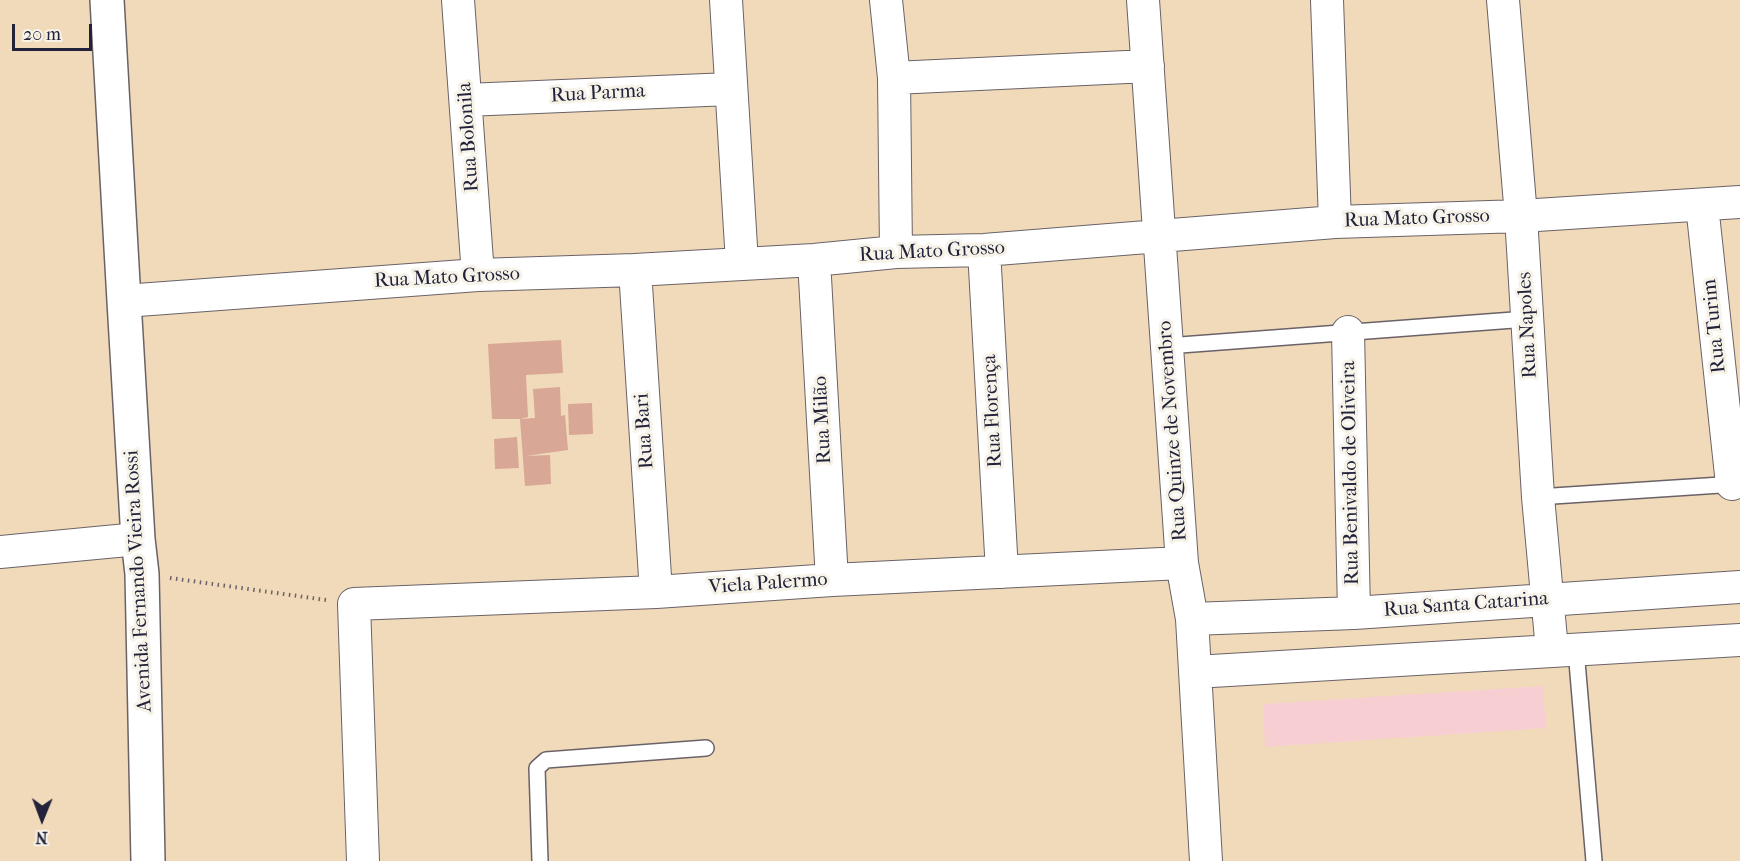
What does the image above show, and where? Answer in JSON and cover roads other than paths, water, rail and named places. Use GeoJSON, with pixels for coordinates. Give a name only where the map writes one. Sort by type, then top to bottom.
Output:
{"type":"FeatureCollection","features":[{"type":"Feature","properties":{"kind":"street","name":"Avenida Fernando Vieira Rossi"},"geometry":{"type":"LineString","coordinates":[[107,0],[138,538],[142,574],[148,861]]}},
{"type":"Feature","properties":{"kind":"street","name":"Rua Bolonila"},"geometry":{"type":"LineString","coordinates":[[458,0],[478,275]]}},
{"type":"Feature","properties":{"kind":"street"},"geometry":{"type":"LineString","coordinates":[[726,0],[742,263]]}},
{"type":"Feature","properties":{"kind":"street"},"geometry":{"type":"LineString","coordinates":[[886,0],[894,78],[896,252]]}},
{"type":"Feature","properties":{"kind":"street","name":"Rua Quinze de Novembro"},"geometry":{"type":"LineString","coordinates":[[1143,0],[1182,563],[1192,619],[1196,672],[1206,861]]}},
{"type":"Feature","properties":{"kind":"street"},"geometry":{"type":"LineString","coordinates":[[1327,0],[1335,222]]}},
{"type":"Feature","properties":{"kind":"street","name":"Rua Napoles"},"geometry":{"type":"LineString","coordinates":[[1503,0],[1521,216],[1538,497],[1548,599],[1564,650]]}},
{"type":"Feature","properties":{"kind":"street"},"geometry":{"type":"LineString","coordinates":[[894,78],[1148,66]]}},
{"type":"Feature","properties":{"kind":"street","name":"Rua Parma"},"geometry":{"type":"LineString","coordinates":[[466,100],[730,89]]}},
{"type":"Feature","properties":{"kind":"street","name":"Rua Mato Grosso"},"geometry":{"type":"LineString","coordinates":[[124,301],[478,275],[635,270],[814,260],[896,252],[984,250],[1335,222],[1521,216],[1740,202]]}},
{"type":"Feature","properties":{"kind":"street","name":"Rua Turim"},"geometry":{"type":"LineString","coordinates":[[1702,205],[1736,484]]}},
{"type":"Feature","properties":{"kind":"street","name":"Rua Florença"},"geometry":{"type":"LineString","coordinates":[[984,250],[1002,572]]}},
{"type":"Feature","properties":{"kind":"street","name":"Rua Milão"},"geometry":{"type":"LineString","coordinates":[[814,260],[832,580]]}},
{"type":"Feature","properties":{"kind":"street","name":"Rua Bari"},"geometry":{"type":"LineString","coordinates":[[635,270],[656,592]]}},
{"type":"Feature","properties":{"kind":"street","name":"Rua Benivaldo de Oliveira"},"geometry":{"type":"LineString","coordinates":[[1348,332],[1354,613]]}},
{"type":"Feature","properties":{"kind":"street"},"geometry":{"type":"LineString","coordinates":[[0,552],[138,538]]}},
{"type":"Feature","properties":{"kind":"street","name":"Viela Palermo"},"geometry":{"type":"LineString","coordinates":[[363,861],[354,604],[656,592],[832,580],[1182,563]]}},
{"type":"Feature","properties":{"kind":"street","name":"Rua Santa Catarina"},"geometry":{"type":"LineString","coordinates":[[1192,619],[1354,613],[1740,587]]}},
{"type":"Feature","properties":{"kind":"street"},"geometry":{"type":"LineString","coordinates":[[1196,672],[1740,639]]}},
{"type":"Feature","properties":{"kind":"lane"},"geometry":{"type":"LineString","coordinates":[[1167,346],[1527,319]]}},
{"type":"Feature","properties":{"kind":"lane"},"geometry":{"type":"LineString","coordinates":[[1538,497],[1736,484]]}},
{"type":"Feature","properties":{"kind":"lane"},"geometry":{"type":"LineString","coordinates":[[1564,650],[1594,861]]}},
{"type":"Feature","properties":{"kind":"lane"},"geometry":{"type":"LineString","coordinates":[[540,861],[537,768],[546,760],[706,748]]}}]}
